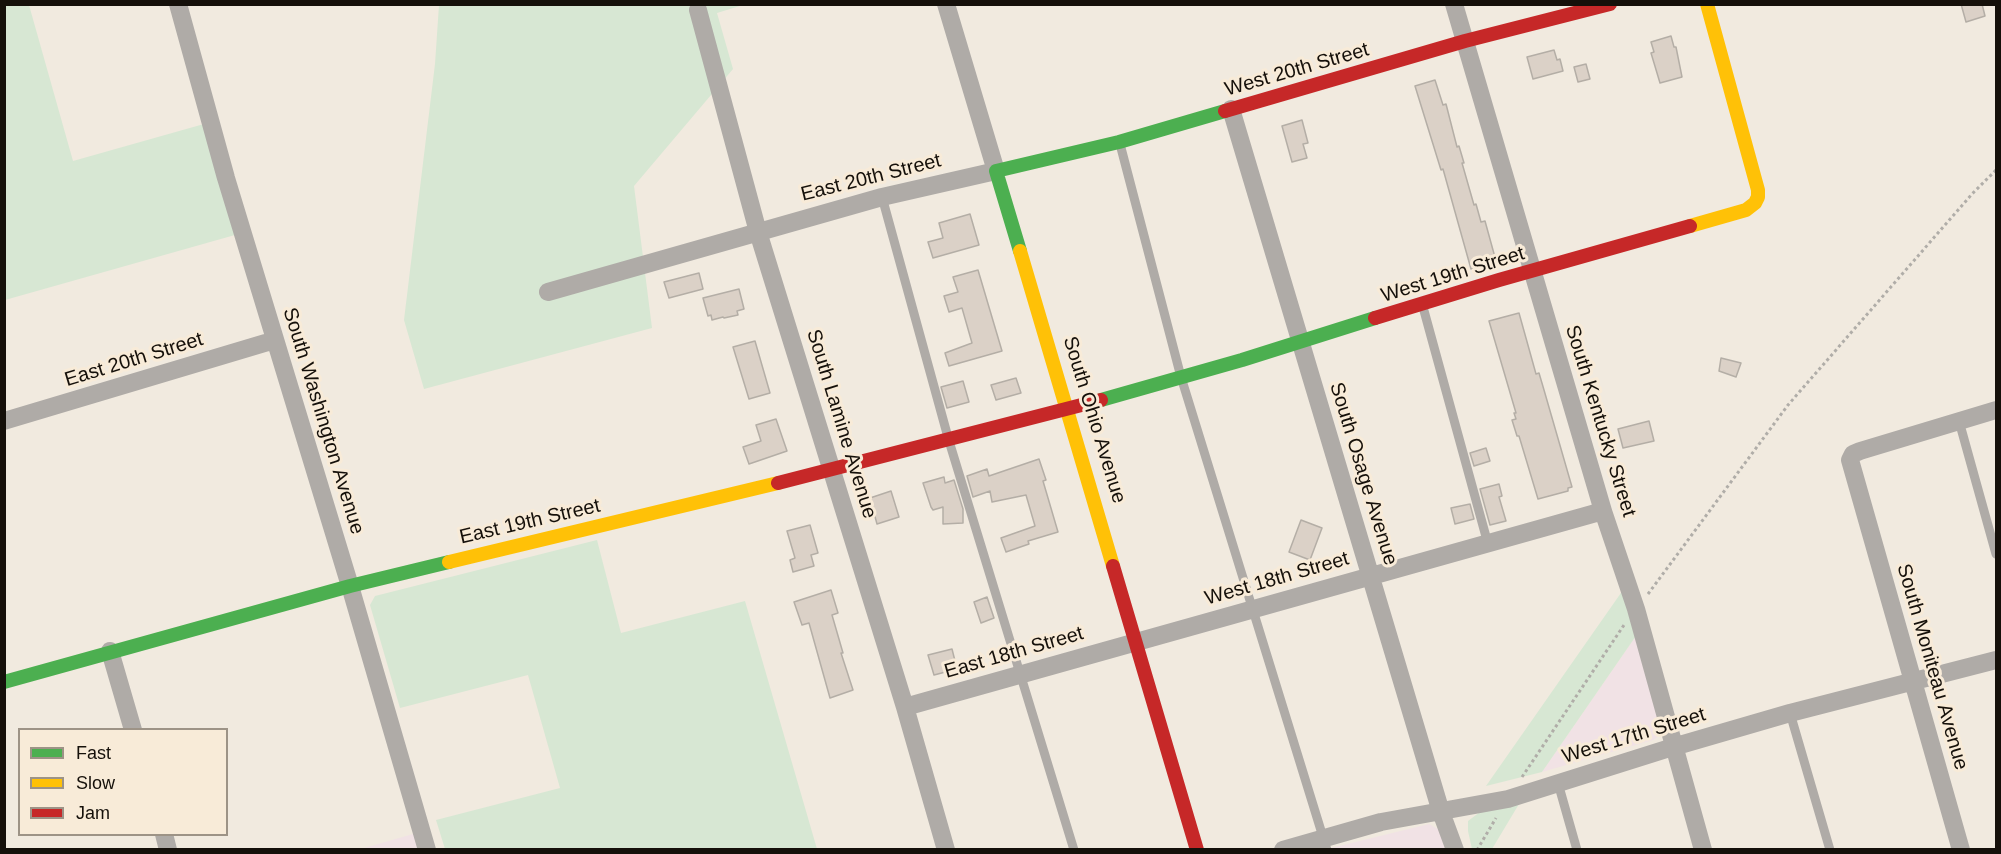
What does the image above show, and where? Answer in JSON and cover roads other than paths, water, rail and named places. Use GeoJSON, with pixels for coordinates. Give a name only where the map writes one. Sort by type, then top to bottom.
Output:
{"type":"FeatureCollection","features":[{"type":"Feature","properties":{"kind":"street","name":"South Washington Avenue"},"geometry":{"type":"LineString","coordinates":[[178,4],[226,178],[350,585],[427,849]]}},
{"type":"Feature","properties":{"kind":"street","name":"South Ohio Avenue"},"geometry":{"type":"LineString","coordinates":[[946,4],[1197,849]]}},
{"type":"Feature","properties":{"kind":"street","name":"South Kentucky Street"},"geometry":{"type":"LineString","coordinates":[[1454,4],[1603,511],[1636,609],[1703,849]]}},
{"type":"Feature","properties":{"kind":"street","name":"West 20th Street"},"geometry":{"type":"LineString","coordinates":[[996,171],[1119,142],[1465,41],[1610,4]]}},
{"type":"Feature","properties":{"kind":"street","name":"West 19th Street"},"geometry":{"type":"LineString","coordinates":[[1067,410],[1532,271],[1746,210],[1755,203],[1758,190],[1707,4]]}},
{"type":"Feature","properties":{"kind":"street","name":"South Lamine Avenue"},"geometry":{"type":"LineString","coordinates":[[698,10],[758,232],[905,707],[946,849]]}},
{"type":"Feature","properties":{"kind":"street","name":"South Osage Avenue"},"geometry":{"type":"LineString","coordinates":[[1231,109],[1441,812],[1455,849]]}},
{"type":"Feature","properties":{"kind":"street","name":"East 20th Street"},"geometry":{"type":"LineString","coordinates":[[548,292],[882,197],[996,171]]}},
{"type":"Feature","properties":{"kind":"street","name":"East 20th Street"},"geometry":{"type":"LineString","coordinates":[[4,421],[275,340]]}},
{"type":"Feature","properties":{"kind":"street","name":"East 19th Street"},"geometry":{"type":"LineString","coordinates":[[4,682],[350,585],[832,470],[1067,410]]}},
{"type":"Feature","properties":{"kind":"street"},"geometry":{"type":"LineString","coordinates":[[1959,421],[1996,410]]}},
{"type":"Feature","properties":{"kind":"street","name":"South Moniteau Avenue"},"geometry":{"type":"LineString","coordinates":[[1959,421],[1852,454],[1850,460],[1961,849]]}},
{"type":"Feature","properties":{"kind":"street","name":"West 18th Street"},"geometry":{"type":"LineString","coordinates":[[1136,642],[1603,511]]}},
{"type":"Feature","properties":{"kind":"street","name":"East 18th Street"},"geometry":{"type":"LineString","coordinates":[[905,707],[1136,642]]}},
{"type":"Feature","properties":{"kind":"street"},"geometry":{"type":"LineString","coordinates":[[110,651],[133,728]]}},
{"type":"Feature","properties":{"kind":"street","name":"West 17th Street"},"geometry":{"type":"LineString","coordinates":[[1283,849],[1325,844],[1381,822],[1508,798],[1790,713],[1996,660]]}},
{"type":"Feature","properties":{"kind":"lane"},"geometry":{"type":"LineString","coordinates":[[1119,142],[1181,377],[1325,844]]}},
{"type":"Feature","properties":{"kind":"lane"},"geometry":{"type":"LineString","coordinates":[[882,197],[950,441],[1074,849]]}},
{"type":"Feature","properties":{"kind":"lane"},"geometry":{"type":"LineString","coordinates":[[1422,304],[1488,544]]}},
{"type":"Feature","properties":{"kind":"lane"},"geometry":{"type":"LineString","coordinates":[[1959,421],[1996,554]]}},
{"type":"Feature","properties":{"kind":"lane"},"geometry":{"type":"LineString","coordinates":[[1790,713],[1830,849]]}},
{"type":"Feature","properties":{"kind":"lane"},"geometry":{"type":"LineString","coordinates":[[1558,783],[1577,849]]}}]}
